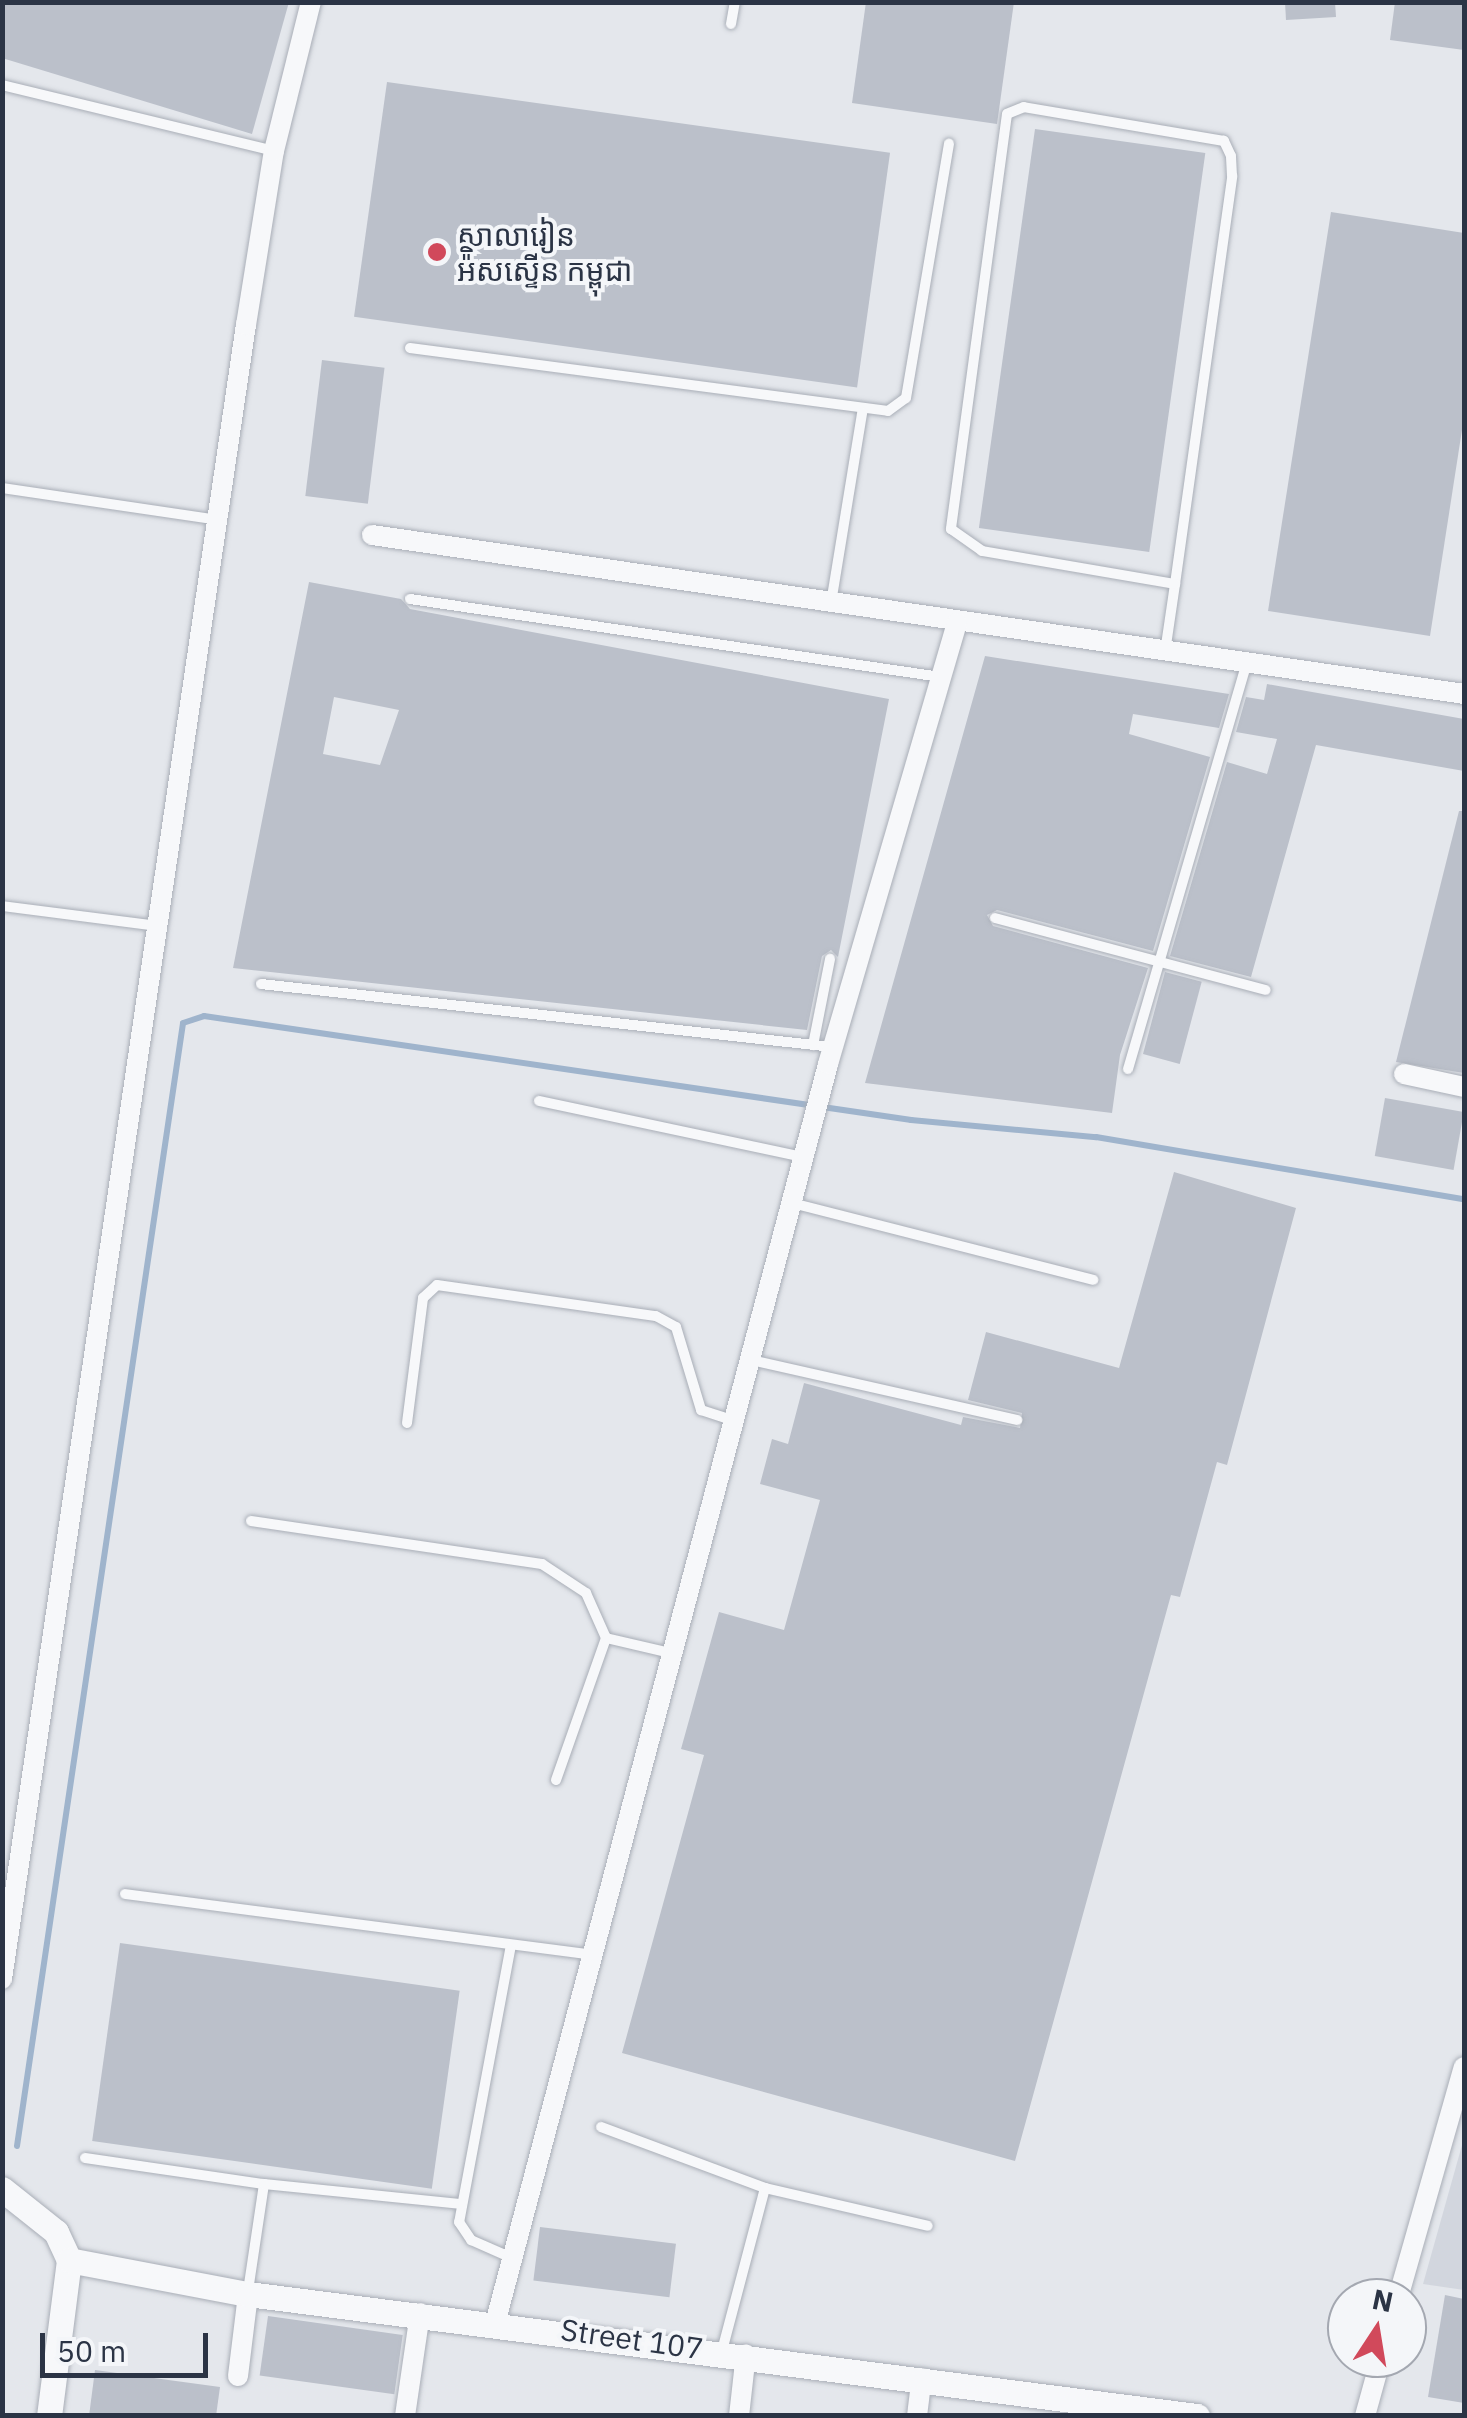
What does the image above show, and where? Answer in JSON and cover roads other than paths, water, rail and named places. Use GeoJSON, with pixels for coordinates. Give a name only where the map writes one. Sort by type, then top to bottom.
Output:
{"type":"FeatureCollection","features":[{"type":"Feature","properties":{"kind":"street"},"geometry":{"type":"LineString","coordinates":[[2,1979],[274,152],[308,3]]}},
{"type":"Feature","properties":{"kind":"street"},"geometry":{"type":"LineString","coordinates":[[372,535],[1246,666],[1464,694]]}},
{"type":"Feature","properties":{"kind":"street"},"geometry":{"type":"LineString","coordinates":[[496,2320],[736,1420],[805,1151],[824,1052],[957,623]]}},
{"type":"Feature","properties":{"kind":"street"},"geometry":{"type":"LineString","coordinates":[[1404,1074],[1464,1086]]}},
{"type":"Feature","properties":{"kind":"street"},"geometry":{"type":"LineString","coordinates":[[1404,2278],[1464,2068]]}},
{"type":"Feature","properties":{"kind":"street"},"geometry":{"type":"LineString","coordinates":[[2,2188],[56,2232],[68,2260],[49,2416]]}},
{"type":"Feature","properties":{"kind":"street","name":"Street 107"},"geometry":{"type":"LineString","coordinates":[[68,2260],[248,2294],[496,2320],[922,2378],[1080,2408],[1197,2416]]}},
{"type":"Feature","properties":{"kind":"street"},"geometry":{"type":"LineString","coordinates":[[238,2376],[248,2294]]}},
{"type":"Feature","properties":{"kind":"street"},"geometry":{"type":"LineString","coordinates":[[405,2416],[420,2313]]}},
{"type":"Feature","properties":{"kind":"street"},"geometry":{"type":"LineString","coordinates":[[734,2353],[739,2416]]}},
{"type":"Feature","properties":{"kind":"street"},"geometry":{"type":"LineString","coordinates":[[917,2416],[922,2378]]}},
{"type":"Feature","properties":{"kind":"street"},"geometry":{"type":"LineString","coordinates":[[1364,2416],[1375,2378]]}},
{"type":"Feature","properties":{"kind":"lane"},"geometry":{"type":"LineString","coordinates":[[731,24],[734,2]]}},
{"type":"Feature","properties":{"kind":"lane"},"geometry":{"type":"LineString","coordinates":[[2,85],[274,152]]}},
{"type":"Feature","properties":{"kind":"lane"},"geometry":{"type":"LineString","coordinates":[[1165,653],[1175,584],[1231,156],[1224,141],[1024,107],[1007,114],[951,529],[982,551],[1175,584]]}},
{"type":"Feature","properties":{"kind":"lane"},"geometry":{"type":"LineString","coordinates":[[410,348],[862,413],[888,411],[906,398],[949,144]]}},
{"type":"Feature","properties":{"kind":"lane"},"geometry":{"type":"LineString","coordinates":[[831,604],[862,413]]}},
{"type":"Feature","properties":{"kind":"lane"},"geometry":{"type":"LineString","coordinates":[[2,488],[222,520]]}},
{"type":"Feature","properties":{"kind":"lane"},"geometry":{"type":"LineString","coordinates":[[410,599],[941,677]]}},
{"type":"Feature","properties":{"kind":"lane"},"geometry":{"type":"LineString","coordinates":[[1128,1069],[1246,666]]}},
{"type":"Feature","properties":{"kind":"lane"},"geometry":{"type":"LineString","coordinates":[[2,906],[160,926]]}},
{"type":"Feature","properties":{"kind":"lane"},"geometry":{"type":"LineString","coordinates":[[995,918],[1266,990]]}},
{"type":"Feature","properties":{"kind":"lane"},"geometry":{"type":"LineString","coordinates":[[261,984],[824,1052],[830,958]]}},
{"type":"Feature","properties":{"kind":"lane"},"geometry":{"type":"LineString","coordinates":[[539,1101],[805,1151]]}},
{"type":"Feature","properties":{"kind":"lane"},"geometry":{"type":"LineString","coordinates":[[792,1203],[1092,1280]]}},
{"type":"Feature","properties":{"kind":"lane"},"geometry":{"type":"LineString","coordinates":[[407,1423],[422,1298],[437,1285],[656,1316],[676,1327],[701,1410],[736,1420]]}},
{"type":"Feature","properties":{"kind":"lane"},"geometry":{"type":"LineString","coordinates":[[751,1360],[1017,1420]]}},
{"type":"Feature","properties":{"kind":"lane"},"geometry":{"type":"LineString","coordinates":[[251,1521],[542,1564],[586,1594],[606,1638],[556,1780]]}},
{"type":"Feature","properties":{"kind":"lane"},"geometry":{"type":"LineString","coordinates":[[606,1638],[675,1654]]}},
{"type":"Feature","properties":{"kind":"lane"},"geometry":{"type":"LineString","coordinates":[[125,1894],[594,1956]]}},
{"type":"Feature","properties":{"kind":"lane"},"geometry":{"type":"LineString","coordinates":[[511,1945],[459,2222],[471,2240],[513,2259]]}},
{"type":"Feature","properties":{"kind":"lane"},"geometry":{"type":"LineString","coordinates":[[601,2127],[764,2188],[928,2226]]}},
{"type":"Feature","properties":{"kind":"lane"},"geometry":{"type":"LineString","coordinates":[[85,2158],[264,2184],[462,2204]]}},
{"type":"Feature","properties":{"kind":"lane"},"geometry":{"type":"LineString","coordinates":[[248,2294],[264,2184]]}},
{"type":"Feature","properties":{"kind":"lane"},"geometry":{"type":"LineString","coordinates":[[734,2353],[764,2188]]}},
{"type":"Feature","properties":{"kind":"waterway"},"geometry":{"type":"LineString","coordinates":[[17,2146],[183,1023],[204,1016],[911,1120],[1096,1137],[1464,1199]]}},
{"type":"Feature","properties":{"kind":"place","name":"សាលារៀន អ៉ិសស្ទើន កម្ពុជា"},"geometry":{"type":"Point","coordinates":[437,252]}}]}
